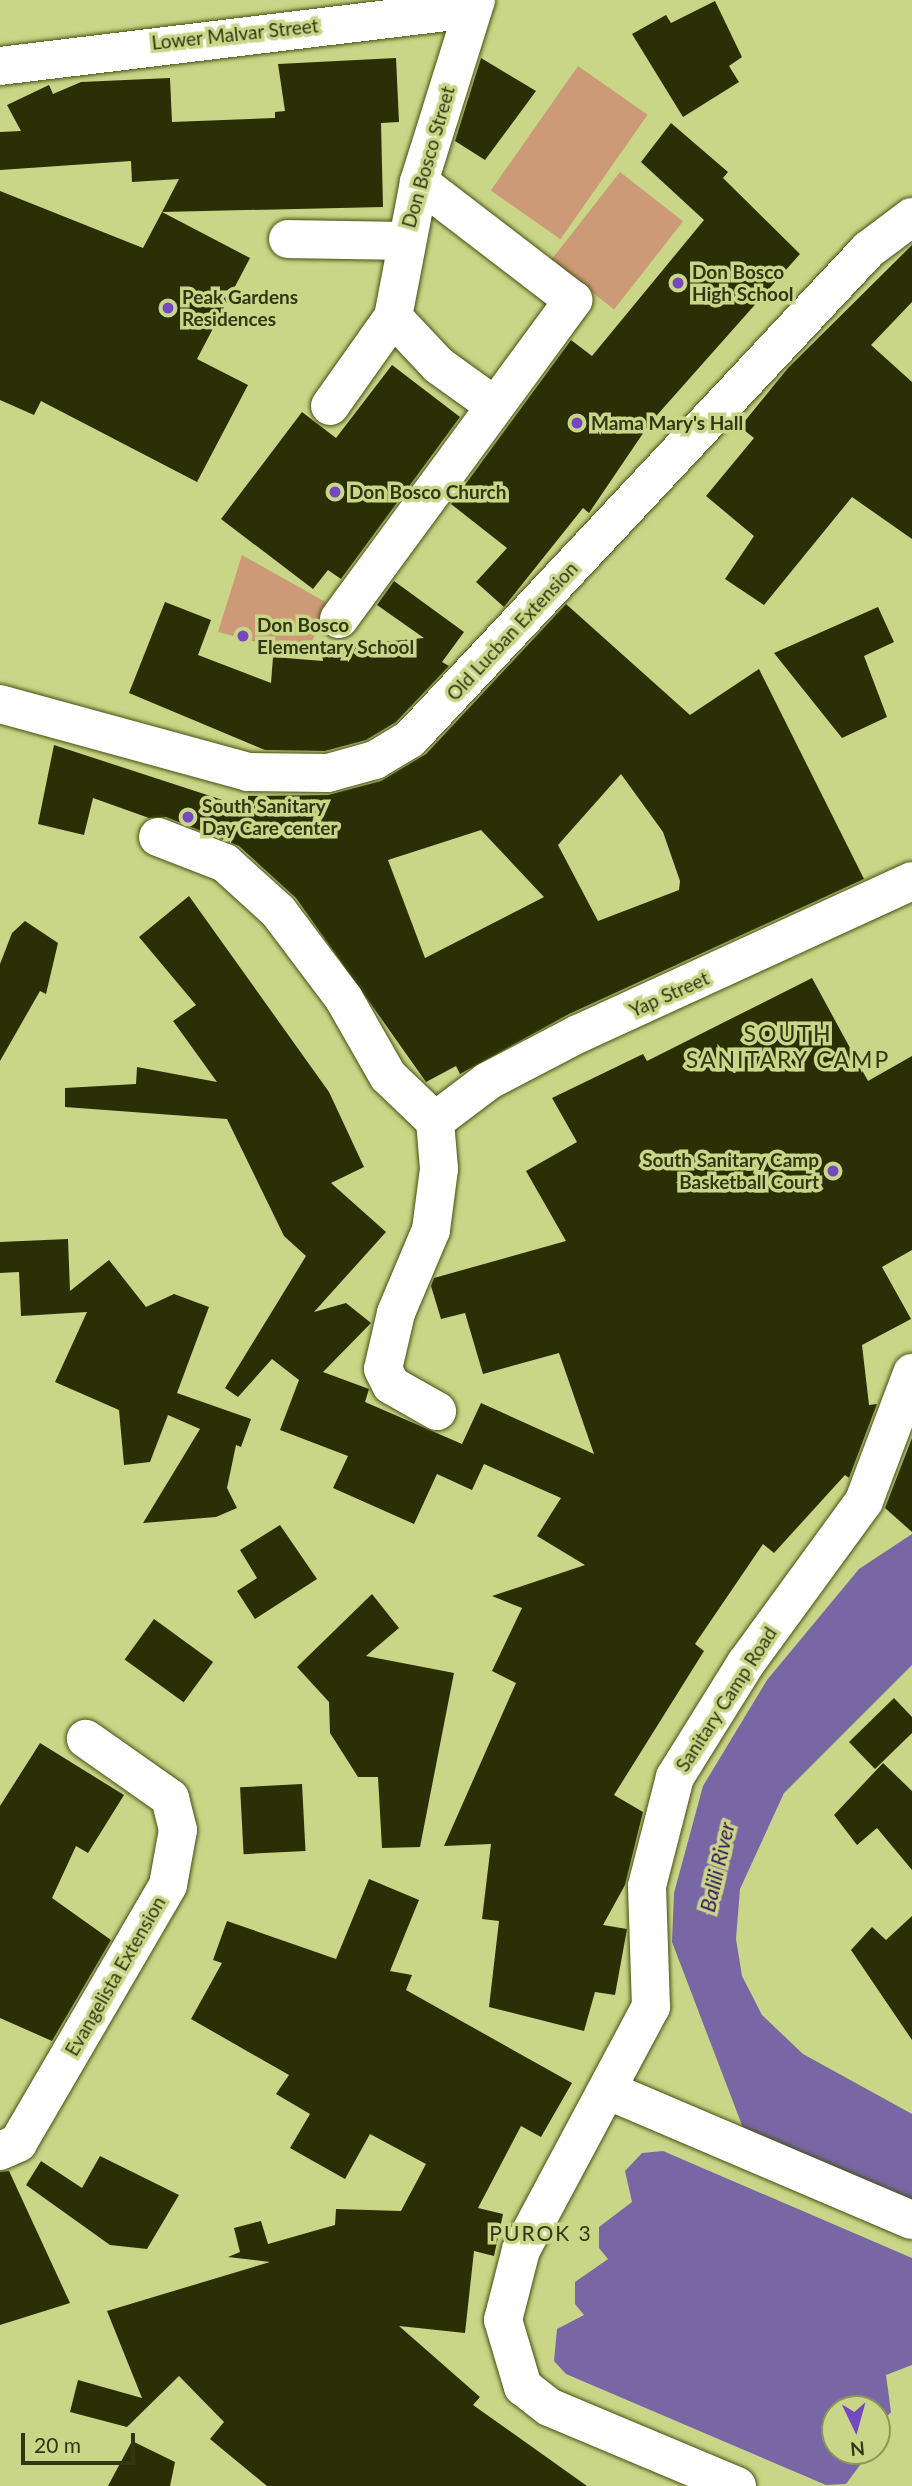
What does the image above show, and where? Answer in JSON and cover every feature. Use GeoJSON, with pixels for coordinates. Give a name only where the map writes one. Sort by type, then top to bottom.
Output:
{"type":"FeatureCollection","features":[{"type":"Feature","properties":{"kind":"street","name":"Lower Malvar Street"},"geometry":{"type":"LineString","coordinates":[[0,66],[474,4]]}},
{"type":"Feature","properties":{"kind":"street","name":"Don Bosco Street"},"geometry":{"type":"LineString","coordinates":[[330,406],[393,317],[404,241],[419,182],[474,4]]}},
{"type":"Feature","properties":{"kind":"street"},"geometry":{"type":"LineString","coordinates":[[339,619],[573,300],[419,182]]}},
{"type":"Feature","properties":{"kind":"street","name":"Old Lucban Extension"},"geometry":{"type":"LineString","coordinates":[[0,704],[248,772],[328,773],[375,760],[410,739],[868,250],[912,217]]}},
{"type":"Feature","properties":{"kind":"street"},"geometry":{"type":"LineString","coordinates":[[288,240],[404,241]]}},
{"type":"Feature","properties":{"kind":"street"},"geometry":{"type":"LineString","coordinates":[[393,317],[438,366],[495,406]]}},
{"type":"Feature","properties":{"kind":"street"},"geometry":{"type":"LineString","coordinates":[[158,837],[225,863],[278,911],[344,999],[388,1076],[435,1121],[439,1169],[431,1230],[396,1313],[383,1369],[391,1385],[437,1411]]}},
{"type":"Feature","properties":{"kind":"street","name":"Yap Street"},"geometry":{"type":"LineString","coordinates":[[435,1121],[488,1081],[578,1034],[912,881]]}},
{"type":"Feature","properties":{"kind":"street","name":"Sanitary Camp Road"},"geometry":{"type":"LineString","coordinates":[[737,2486],[549,2407],[523,2387],[503,2320],[521,2250],[609,2091],[651,2007],[647,1886],[675,1777],[746,1662],[864,1501],[912,1373]]}},
{"type":"Feature","properties":{"kind":"street","name":"Evangelista Extension"},"geometry":{"type":"LineString","coordinates":[[0,2151],[18,2143],[168,1885],[178,1830],[170,1798],[86,1739]]}},
{"type":"Feature","properties":{"kind":"street"},"geometry":{"type":"LineString","coordinates":[[609,2091],[912,2220]]}},
{"type":"Feature","properties":{"kind":"shaded area"},"geometry":{"type":"Polygon","coordinates":[[[578,66],[648,115],[560,239],[491,191],[578,66]]]}},
{"type":"Feature","properties":{"kind":"shaded area"},"geometry":{"type":"Polygon","coordinates":[[[620,172],[683,221],[614,310],[551,260],[620,172]]]}},
{"type":"Feature","properties":{"kind":"shaded area"},"geometry":{"type":"Polygon","coordinates":[[[242,555],[329,604],[306,655],[218,632],[242,555]]]}},
{"type":"Feature","properties":{"kind":"water","name":"Balili River"},"geometry":{"type":"Polygon","coordinates":[[[912,1534],[912,1665],[784,1793],[740,1889],[736,1939],[742,1976],[762,2015],[803,2054],[912,2114],[912,2207],[745,2133],[672,1942],[674,1893],[703,1786],[767,1680],[859,1569],[912,1534]]]}},
{"type":"Feature","properties":{"kind":"water"},"geometry":{"type":"Polygon","coordinates":[[[663,2151],[912,2258],[912,2365],[886,2375],[889,2395],[821,2395],[821,2465],[860,2465],[846,2484],[826,2485],[566,2374],[554,2361],[557,2329],[584,2315],[575,2304],[575,2282],[608,2259],[599,2248],[599,2227],[632,2202],[625,2171],[642,2153],[663,2151]]]}},
{"type":"Feature","properties":{"kind":"building"},"geometry":{"type":"Polygon","coordinates":[[[715,1],[742,57],[729,66],[739,82],[683,117],[632,34],[666,15],[671,23],[715,1]]]}},
{"type":"Feature","properties":{"kind":"building"},"geometry":{"type":"Polygon","coordinates":[[[396,58],[399,122],[381,123],[383,207],[162,212],[179,179],[132,182],[131,161],[0,170],[0,132],[21,131],[7,105],[49,85],[53,94],[81,82],[170,78],[172,122],[275,118],[275,112],[285,111],[278,64],[396,58]]]}},
{"type":"Feature","properties":{"kind":"building"},"geometry":{"type":"Polygon","coordinates":[[[481,58],[536,91],[485,160],[455,141],[481,58]]]}},
{"type":"Feature","properties":{"kind":"building"},"geometry":{"type":"Polygon","coordinates":[[[671,123],[728,172],[723,178],[800,254],[650,423],[589,513],[583,508],[504,607],[476,582],[507,548],[451,504],[571,340],[592,356],[704,220],[641,162],[671,123]]]}},
{"type":"Feature","properties":{"kind":"building"},"geometry":{"type":"Polygon","coordinates":[[[0,191],[143,248],[162,212],[250,258],[197,359],[248,385],[197,482],[41,401],[34,415],[0,400],[0,191]]]}},
{"type":"Feature","properties":{"kind":"building"},"geometry":{"type":"Polygon","coordinates":[[[912,245],[912,302],[871,345],[912,382],[912,539],[852,497],[764,605],[725,579],[754,536],[706,496],[754,438],[740,427],[788,368],[912,245]]]}},
{"type":"Feature","properties":{"kind":"building","name":"Don Bosco Church"},"geometry":{"type":"Polygon","coordinates":[[[392,365],[460,417],[341,579],[328,570],[313,589],[221,519],[302,412],[336,438],[392,365]]]}},
{"type":"Feature","properties":{"kind":"building"},"geometry":{"type":"Polygon","coordinates":[[[394,581],[464,632],[442,662],[449,666],[396,722],[366,740],[325,751],[265,750],[129,693],[165,602],[211,620],[198,655],[271,683],[273,657],[323,661],[321,648],[424,638],[377,605],[394,581]]]}},
{"type":"Feature","properties":{"kind":"building"},"geometry":{"type":"Polygon","coordinates":[[[566,604],[690,715],[759,669],[864,879],[569,1014],[460,1074],[456,1066],[426,1082],[296,898],[239,846],[166,817],[149,818],[93,798],[84,835],[38,824],[54,745],[238,805],[244,796],[328,795],[381,781],[426,754],[566,604]],[[621,774],[558,845],[598,921],[679,890],[680,881],[663,832],[621,774]],[[481,830],[388,860],[425,958],[544,897],[481,830]]]}},
{"type":"Feature","properties":{"kind":"building"},"geometry":{"type":"Polygon","coordinates":[[[878,607],[894,642],[864,656],[887,717],[842,738],[774,653],[878,607]]]}},
{"type":"Feature","properties":{"kind":"building"},"geometry":{"type":"Polygon","coordinates":[[[189,896],[329,1092],[364,1167],[331,1183],[386,1232],[314,1312],[346,1303],[371,1323],[323,1372],[369,1389],[365,1402],[462,1444],[481,1403],[594,1454],[559,1353],[483,1374],[465,1313],[441,1319],[431,1286],[434,1278],[566,1241],[526,1171],[577,1142],[552,1098],[643,1054],[647,1061],[812,978],[868,1081],[912,1056],[912,1250],[882,1267],[911,1319],[862,1345],[869,1405],[877,1404],[849,1478],[845,1475],[774,1553],[763,1544],[695,1644],[704,1651],[614,1795],[643,1812],[625,1885],[603,1925],[627,1929],[615,1995],[595,1992],[584,2031],[489,2007],[499,1921],[482,1919],[491,1844],[444,1846],[516,1683],[492,1671],[522,1608],[492,1596],[585,1565],[537,1536],[561,1498],[484,1464],[472,1490],[437,1474],[414,1524],[333,1488],[348,1456],[280,1430],[299,1380],[272,1359],[238,1397],[225,1388],[306,1256],[284,1236],[227,1119],[65,1107],[65,1088],[136,1084],[137,1067],[217,1082],[173,1021],[196,1005],[139,937],[189,896]]]}},
{"type":"Feature","properties":{"kind":"building"},"geometry":{"type":"Polygon","coordinates":[[[25,921],[58,943],[46,994],[40,991],[0,1061],[0,964],[12,933],[25,921]]]}},
{"type":"Feature","properties":{"kind":"building"},"geometry":{"type":"Polygon","coordinates":[[[68,1239],[70,1291],[109,1260],[146,1307],[174,1294],[209,1307],[177,1393],[251,1419],[241,1447],[236,1445],[227,1488],[237,1508],[216,1517],[143,1523],[200,1429],[168,1415],[150,1462],[124,1465],[119,1410],[55,1382],[87,1312],[21,1316],[19,1272],[0,1273],[0,1242],[68,1239]]]}},
{"type":"Feature","properties":{"kind":"building"},"geometry":{"type":"Polygon","coordinates":[[[912,1438],[912,1532],[885,1508],[912,1438]]]}},
{"type":"Feature","properties":{"kind":"building"},"geometry":{"type":"Polygon","coordinates":[[[280,1525],[317,1579],[255,1619],[237,1591],[257,1578],[240,1550],[280,1525]]]}},
{"type":"Feature","properties":{"kind":"building"},"geometry":{"type":"Polygon","coordinates":[[[372,1594],[399,1628],[366,1656],[454,1673],[420,1847],[382,1848],[378,1777],[358,1777],[330,1733],[329,1702],[297,1667],[372,1594]]]}},
{"type":"Feature","properties":{"kind":"building"},"geometry":{"type":"Polygon","coordinates":[[[154,1619],[213,1662],[184,1702],[125,1659],[154,1619]]]}},
{"type":"Feature","properties":{"kind":"building"},"geometry":{"type":"Polygon","coordinates":[[[894,1698],[912,1717],[912,1733],[875,1769],[849,1742],[894,1698]]]}},
{"type":"Feature","properties":{"kind":"building"},"geometry":{"type":"Polygon","coordinates":[[[40,1743],[124,1795],[88,1853],[76,1846],[52,1898],[111,1940],[52,2041],[0,2018],[0,1806],[40,1743]]]}},
{"type":"Feature","properties":{"kind":"building"},"geometry":{"type":"Polygon","coordinates":[[[883,1763],[912,1791],[912,1870],[877,1828],[857,1845],[834,1815],[883,1763]]]}},
{"type":"Feature","properties":{"kind":"building"},"geometry":{"type":"Polygon","coordinates":[[[302,1784],[306,1851],[244,1854],[240,1787],[302,1784]]]}},
{"type":"Feature","properties":{"kind":"building"},"geometry":{"type":"Polygon","coordinates":[[[369,1879],[419,1900],[390,1971],[412,1975],[406,1990],[572,2083],[541,2137],[521,2126],[478,2208],[503,2214],[494,2256],[474,2251],[465,2333],[399,2326],[480,2397],[473,2405],[587,2486],[267,2486],[210,2439],[224,2422],[179,2376],[127,2427],[70,2412],[78,2380],[142,2398],[107,2311],[270,2262],[228,2257],[240,2252],[234,2228],[261,2221],[268,2244],[335,2225],[336,2209],[401,2211],[426,2164],[370,2134],[345,2179],[290,2148],[310,2114],[276,2094],[289,2075],[191,2019],[222,1963],[213,1960],[227,1921],[336,1959],[369,1879]]]}},
{"type":"Feature","properties":{"kind":"building"},"geometry":{"type":"Polygon","coordinates":[[[912,1916],[912,2040],[851,1950],[872,1927],[886,1940],[912,1916]]]}},
{"type":"Feature","properties":{"kind":"building"},"geometry":{"type":"Polygon","coordinates":[[[100,2156],[179,2195],[147,2249],[110,2245],[26,2185],[41,2161],[82,2188],[100,2156]]]}},
{"type":"Feature","properties":{"kind":"building"},"geometry":{"type":"Polygon","coordinates":[[[9,2171],[70,2303],[0,2325],[0,2172],[9,2171]]]}},
{"type":"Feature","properties":{"kind":"building"},"geometry":{"type":"Polygon","coordinates":[[[132,2441],[175,2462],[170,2486],[108,2486],[132,2441]]]}},
{"type":"Feature","properties":{"kind":"place","name":"Don Bosco High School"},"geometry":{"type":"Point","coordinates":[678,283]}},
{"type":"Feature","properties":{"kind":"place","name":"Peak Gardens Residences"},"geometry":{"type":"Point","coordinates":[168,308]}},
{"type":"Feature","properties":{"kind":"place","name":"Mama Mary's Hall"},"geometry":{"type":"Point","coordinates":[577,423]}},
{"type":"Feature","properties":{"kind":"place","name":"Don Bosco Church"},"geometry":{"type":"Point","coordinates":[335,492]}},
{"type":"Feature","properties":{"kind":"place","name":"Don Bosco Elementary School"},"geometry":{"type":"Point","coordinates":[243,636]}},
{"type":"Feature","properties":{"kind":"place","name":"South Sanitary Day Care center"},"geometry":{"type":"Point","coordinates":[188,817]}},
{"type":"Feature","properties":{"kind":"place","name":"South Sanitary Camp Basketball Court"},"geometry":{"type":"Point","coordinates":[833,1171]}},
{"type":"Feature","properties":{"kind":"district","name":"SOUTH SANITARY CAMP"},"geometry":{"type":"Point","coordinates":[788,1046]}},
{"type":"Feature","properties":{"kind":"district","name":"PUROK 3"},"geometry":{"type":"Point","coordinates":[541,2233]}}]}
